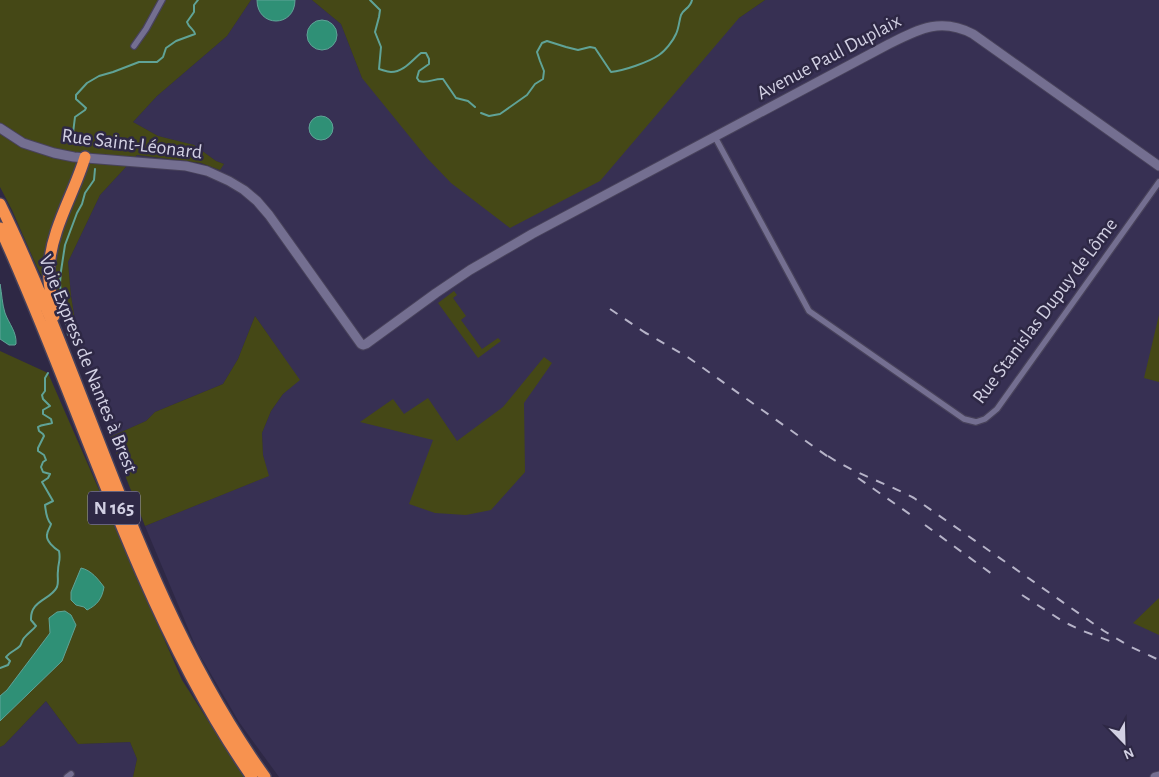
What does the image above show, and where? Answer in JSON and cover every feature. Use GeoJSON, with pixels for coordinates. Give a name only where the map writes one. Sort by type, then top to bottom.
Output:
{"type":"FeatureCollection","features":[{"type":"Feature","properties":{"kind":"highway"},"geometry":{"type":"LineString","coordinates":[[54,328],[54,312],[48,268],[51,250],[58,225],[85,157]]}},
{"type":"Feature","properties":{"kind":"highway","name":"Voie Express de Nantes à Brest"},"geometry":{"type":"LineString","coordinates":[[0,204],[54,328],[134,529],[176,624],[223,712],[265,777]]}},
{"type":"Feature","properties":{"kind":"highway","name":"Voie Express de Nantes à Brest"},"geometry":{"type":"LineString","coordinates":[[0,228],[29,294],[115,510],[152,597],[205,702],[252,777]]}},
{"type":"Feature","properties":{"kind":"main road","name":"Avenue Paul Duplaix"},"geometry":{"type":"LineString","coordinates":[[363,345],[464,274],[532,234],[914,31],[928,27],[947,26],[973,34],[1159,166]]}},
{"type":"Feature","properties":{"kind":"main road","name":"Rue Saint-Léonard"},"geometry":{"type":"LineString","coordinates":[[0,128],[23,143],[37,148],[74,156],[186,166],[207,171],[229,181],[257,201],[269,215],[363,345]]}},
{"type":"Feature","properties":{"kind":"main road"},"geometry":{"type":"LineString","coordinates":[[1155,777],[1159,776]]}},
{"type":"Feature","properties":{"kind":"street"},"geometry":{"type":"LineString","coordinates":[[134,46],[162,0]]}},
{"type":"Feature","properties":{"kind":"street","name":"Rue Stanislas Dupuy de Lôme"},"geometry":{"type":"LineString","coordinates":[[715,137],[809,311],[964,419],[976,422],[985,419],[997,410],[1159,182]]}},
{"type":"Feature","properties":{"kind":"shaded area"},"geometry":{"type":"Polygon","coordinates":[[[0,0],[251,0],[227,36],[157,96],[133,122],[158,136],[194,145],[216,161],[224,164],[220,170],[201,163],[137,155],[100,195],[68,262],[71,296],[80,351],[36,265],[0,187],[0,0]]]}},
{"type":"Feature","properties":{"kind":"shaded area"},"geometry":{"type":"Polygon","coordinates":[[[251,0],[312,0],[341,24],[362,78],[739,18],[765,0],[1159,0],[1159,777],[279,777],[239,722],[198,652],[145,526],[268,476],[263,455],[262,433],[271,411],[283,394],[299,380],[255,316],[238,359],[223,384],[155,412],[146,421],[110,437],[80,351],[71,296],[68,262],[100,195],[137,155],[201,163],[220,169],[224,164],[216,161],[194,145],[158,136],[133,122],[157,96],[227,36],[251,0]]]}},
{"type":"Feature","properties":{"kind":"shaded area"},"geometry":{"type":"Polygon","coordinates":[[[257,0],[295,0],[289,16],[283,20],[276,21],[269,20],[263,16],[257,0]]]}},
{"type":"Feature","properties":{"kind":"shaded area"},"geometry":{"type":"Polygon","coordinates":[[[312,0],[765,0],[739,18],[600,181],[510,228],[451,183],[427,158],[362,78],[341,24],[312,0]]]}},
{"type":"Feature","properties":{"kind":"shaded area"},"geometry":{"type":"Polygon","coordinates":[[[322,20],[333,24],[337,35],[333,46],[322,50],[311,46],[307,35],[311,24],[322,20]]]}},
{"type":"Feature","properties":{"kind":"shaded area"},"geometry":{"type":"Polygon","coordinates":[[[321,116],[326,117],[332,123],[332,133],[326,139],[321,140],[316,139],[310,133],[309,128],[310,123],[316,117],[321,116]]]}},
{"type":"Feature","properties":{"kind":"shaded area"},"geometry":{"type":"Polygon","coordinates":[[[0,284],[3,306],[15,336],[15,345],[9,345],[0,339],[0,284]]]}},
{"type":"Feature","properties":{"kind":"shaded area"},"geometry":{"type":"Polygon","coordinates":[[[454,291],[457,295],[453,298],[466,316],[461,320],[482,349],[498,338],[501,341],[478,358],[438,303],[454,291]]]}},
{"type":"Feature","properties":{"kind":"shaded area"},"geometry":{"type":"Polygon","coordinates":[[[1159,315],[1159,382],[1144,378],[1159,315]]]}},
{"type":"Feature","properties":{"kind":"shaded area"},"geometry":{"type":"Polygon","coordinates":[[[255,316],[300,380],[283,394],[271,411],[262,433],[263,455],[269,476],[145,526],[110,437],[146,421],[155,412],[223,384],[238,359],[255,316]]]}},
{"type":"Feature","properties":{"kind":"shaded area"},"geometry":{"type":"Polygon","coordinates":[[[0,351],[48,373],[182,680],[244,777],[133,777],[137,759],[130,742],[78,744],[46,701],[0,747],[0,721],[62,661],[50,633],[7,690],[0,696],[0,351]]]}},
{"type":"Feature","properties":{"kind":"shaded area"},"geometry":{"type":"Polygon","coordinates":[[[544,357],[552,363],[524,403],[525,472],[491,510],[466,515],[435,513],[409,504],[433,440],[360,422],[393,399],[404,414],[428,398],[457,441],[503,407],[544,357]]]}},
{"type":"Feature","properties":{"kind":"shaded area"},"geometry":{"type":"Polygon","coordinates":[[[81,568],[91,573],[104,587],[98,601],[87,610],[76,605],[71,600],[71,592],[81,568]]]}},
{"type":"Feature","properties":{"kind":"shaded area"},"geometry":{"type":"Polygon","coordinates":[[[1159,598],[1159,635],[1133,623],[1159,598]]]}},
{"type":"Feature","properties":{"kind":"shaded area"},"geometry":{"type":"Polygon","coordinates":[[[65,611],[71,615],[76,625],[62,661],[0,721],[0,696],[7,690],[50,633],[49,618],[57,612],[65,611]]]}},
{"type":"Feature","properties":{"kind":"shaded area"},"geometry":{"type":"Polygon","coordinates":[[[46,701],[78,744],[130,742],[137,759],[133,777],[0,777],[0,747],[46,701]]]}},
{"type":"Feature","properties":{"kind":"waterway"},"geometry":{"type":"LineString","coordinates":[[69,141],[73,133],[75,117],[86,108],[76,99],[76,95],[87,83],[99,76],[139,62],[157,62],[163,57],[166,48],[176,41],[195,34],[187,22],[194,12],[194,5],[198,0]]}},
{"type":"Feature","properties":{"kind":"waterway"},"geometry":{"type":"LineString","coordinates":[[370,0],[380,10],[375,32],[381,47],[379,69],[390,72],[400,70],[421,53],[426,53],[429,64],[419,71],[417,78],[419,81],[443,79],[456,98],[468,101],[475,107]]}},
{"type":"Feature","properties":{"kind":"waterway"},"geometry":{"type":"LineString","coordinates":[[481,113],[489,116],[500,114],[527,95],[535,84],[543,79],[544,71],[537,52],[542,43],[547,41],[578,50],[590,47],[595,48],[611,72],[629,68],[655,58],[673,40],[681,15],[692,0]]}},
{"type":"Feature","properties":{"kind":"waterway"},"geometry":{"type":"LineString","coordinates":[[68,335],[60,283],[65,245],[85,193],[94,180],[95,169]]}},
{"type":"Feature","properties":{"kind":"waterway"},"geometry":{"type":"LineString","coordinates":[[0,668],[8,665],[10,661],[6,657],[20,646],[23,639],[36,626],[31,620],[34,608],[50,595],[58,585],[60,554],[47,537],[51,524],[47,518],[45,505],[53,501],[42,482],[50,474],[43,472],[41,467],[46,460],[44,455],[38,451],[44,436],[38,427],[52,423],[51,419],[43,414],[43,410],[50,406],[43,399],[42,395],[45,391],[45,378],[48,373]]}},
{"type":"Feature","properties":{"kind":"railway"},"geometry":{"type":"LineString","coordinates":[[610,309],[647,334]]}},
{"type":"Feature","properties":{"kind":"railway"},"geometry":{"type":"LineString","coordinates":[[641,330],[689,358],[834,461]]}},
{"type":"Feature","properties":{"kind":"railway"},"geometry":{"type":"LineString","coordinates":[[828,456],[849,468],[914,498],[1104,631],[1129,646],[1159,660]]}},
{"type":"Feature","properties":{"kind":"railway"},"geometry":{"type":"LineString","coordinates":[[858,478],[911,515]]}},
{"type":"Feature","properties":{"kind":"railway"},"geometry":{"type":"LineString","coordinates":[[925,525],[996,577]]}},
{"type":"Feature","properties":{"kind":"railway"},"geometry":{"type":"LineString","coordinates":[[1022,595],[1064,622],[1115,643]]}}]}
